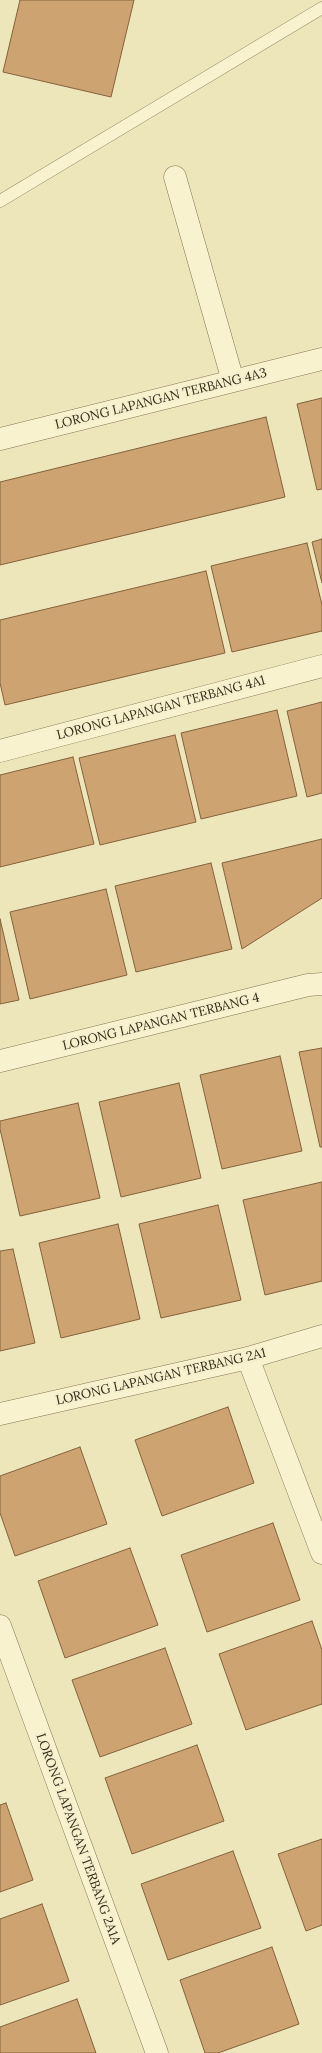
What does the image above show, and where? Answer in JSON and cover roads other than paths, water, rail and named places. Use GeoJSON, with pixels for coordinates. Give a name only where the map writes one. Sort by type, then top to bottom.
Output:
{"type":"FeatureCollection","features":[{"type":"Feature","properties":{"kind":"street"},"geometry":{"type":"LineString","coordinates":[[175,177],[233,381]]}},
{"type":"Feature","properties":{"kind":"street","name":"LORONG LAPANGAN TERBANG 4A3"},"geometry":{"type":"LineString","coordinates":[[0,439],[322,359]]}},
{"type":"Feature","properties":{"kind":"street","name":"LORONG LAPANGAN TERBANG 4A1"},"geometry":{"type":"LineString","coordinates":[[0,751],[322,666]]}},
{"type":"Feature","properties":{"kind":"street","name":"LORONG LAPANGAN TERBANG 4"},"geometry":{"type":"LineString","coordinates":[[0,1061],[300,987],[322,984]]}},
{"type":"Feature","properties":{"kind":"street","name":"LORONG LAPANGAN TERBANG 2A1"},"geometry":{"type":"LineString","coordinates":[[0,1414],[248,1358],[322,1336]]}},
{"type":"Feature","properties":{"kind":"street"},"geometry":{"type":"LineString","coordinates":[[248,1358],[322,1553]]}},
{"type":"Feature","properties":{"kind":"street","name":"LORONG LAPANGAN TERBANG 2A1A"},"geometry":{"type":"LineString","coordinates":[[0,1626],[156,2053]]}},
{"type":"Feature","properties":{"kind":"lane"},"geometry":{"type":"LineString","coordinates":[[0,201],[322,8]]}}]}
